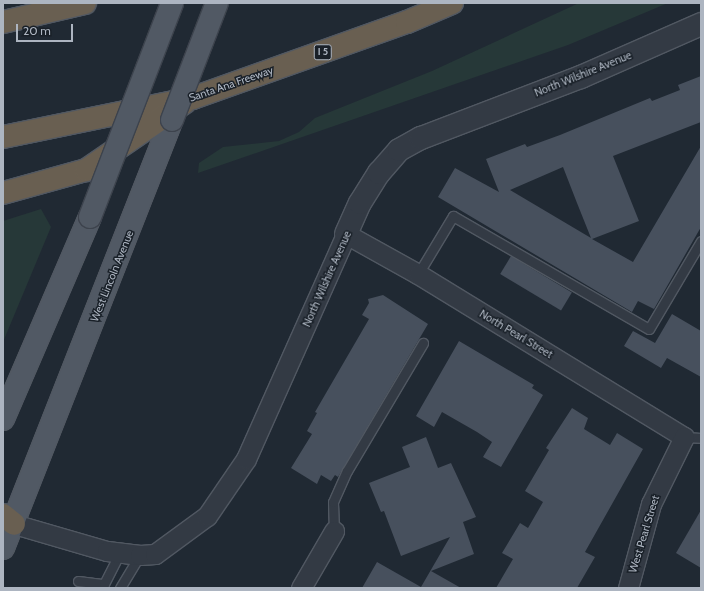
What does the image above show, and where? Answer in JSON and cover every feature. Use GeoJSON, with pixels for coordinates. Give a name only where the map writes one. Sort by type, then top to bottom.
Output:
{"type":"FeatureCollection","features":[{"type":"Feature","properties":{"kind":"highway"},"geometry":{"type":"LineString","coordinates":[[3,22],[85,3]]}},
{"type":"Feature","properties":{"kind":"highway","name":"Santa Ana Freeway"},"geometry":{"type":"LineString","coordinates":[[3,137],[193,98],[408,22],[452,3]]}},
{"type":"Feature","properties":{"kind":"highway"},"geometry":{"type":"LineString","coordinates":[[3,193],[86,170],[193,98]]}},
{"type":"Feature","properties":{"kind":"main road"},"geometry":{"type":"LineString","coordinates":[[3,419],[90,217],[172,3]]}},
{"type":"Feature","properties":{"kind":"main road","name":"West Lincoln Avenue"},"geometry":{"type":"LineString","coordinates":[[3,548],[7,522],[142,200],[217,3]]}},
{"type":"Feature","properties":{"kind":"street","name":"North Wilshire Avenue"},"geometry":{"type":"LineString","coordinates":[[7,522],[120,553],[140,555],[155,554],[207,516],[246,459],[360,203],[379,173],[399,150],[421,138],[581,76],[701,24]]}},
{"type":"Feature","properties":{"kind":"street","name":"North Pearl Street"},"geometry":{"type":"LineString","coordinates":[[346,234],[418,274],[693,437]]}},
{"type":"Feature","properties":{"kind":"street","name":"West Pearl Street"},"geometry":{"type":"LineString","coordinates":[[629,588],[652,504],[693,437]]}},
{"type":"Feature","properties":{"kind":"street"},"geometry":{"type":"LineString","coordinates":[[301,588],[334,531]]}},
{"type":"Feature","properties":{"kind":"lane"},"geometry":{"type":"LineString","coordinates":[[418,274],[452,216],[649,329],[701,241]]}},
{"type":"Feature","properties":{"kind":"lane"},"geometry":{"type":"LineString","coordinates":[[334,531],[333,502],[347,471],[423,343]]}},
{"type":"Feature","properties":{"kind":"lane"},"geometry":{"type":"LineString","coordinates":[[78,581],[104,584],[120,553]]}},
{"type":"Feature","properties":{"kind":"lane"},"geometry":{"type":"LineString","coordinates":[[120,588],[140,555]]}},
{"type":"Feature","properties":{"kind":"shaded area"},"geometry":{"type":"Polygon","coordinates":[[[579,3],[668,3],[568,45],[198,173],[199,163],[223,147],[279,141],[299,132],[315,118],[432,71],[579,3]]]}},
{"type":"Feature","properties":{"kind":"shaded area"},"geometry":{"type":"Polygon","coordinates":[[[41,209],[51,227],[3,342],[3,221],[41,209]]]}},
{"type":"Feature","properties":{"kind":"building"},"geometry":{"type":"Polygon","coordinates":[[[701,76],[701,122],[613,156],[639,221],[592,239],[633,262],[701,146],[701,227],[654,309],[638,301],[632,312],[438,197],[455,168],[499,192],[486,159],[525,144],[527,147],[560,135],[650,98],[652,101],[680,90],[678,85],[701,76]],[[563,167],[510,190],[591,238],[563,167]]]}},
{"type":"Feature","properties":{"kind":"building"},"geometry":{"type":"Polygon","coordinates":[[[511,256],[572,293],[561,311],[500,274],[511,256]]]}},
{"type":"Feature","properties":{"kind":"building"},"geometry":{"type":"Polygon","coordinates":[[[383,295],[428,324],[338,477],[335,475],[331,481],[321,475],[317,484],[291,468],[312,434],[307,431],[317,413],[315,412],[369,319],[362,315],[369,303],[368,299],[383,295]]]}},
{"type":"Feature","properties":{"kind":"building"},"geometry":{"type":"Polygon","coordinates":[[[672,314],[701,331],[701,377],[667,358],[661,368],[624,346],[633,331],[655,343],[672,314]]]}},
{"type":"Feature","properties":{"kind":"building"},"geometry":{"type":"Polygon","coordinates":[[[459,341],[534,385],[532,388],[543,395],[501,467],[483,457],[492,442],[477,432],[442,412],[434,427],[416,416],[459,341]]]}},
{"type":"Feature","properties":{"kind":"building"},"geometry":{"type":"Polygon","coordinates":[[[572,408],[588,418],[584,429],[610,445],[617,433],[643,449],[585,552],[595,557],[577,588],[496,588],[513,559],[502,553],[520,523],[528,528],[543,502],[525,491],[549,450],[546,448],[572,408]]]}},
{"type":"Feature","properties":{"kind":"building"},"geometry":{"type":"Polygon","coordinates":[[[426,437],[438,468],[451,463],[476,517],[463,522],[474,554],[431,571],[461,588],[362,588],[377,562],[421,587],[450,537],[401,556],[384,511],[381,512],[369,483],[410,467],[402,447],[426,437]]]}},
{"type":"Feature","properties":{"kind":"building"},"geometry":{"type":"Polygon","coordinates":[[[701,510],[701,568],[676,553],[701,510]]]}}]}
